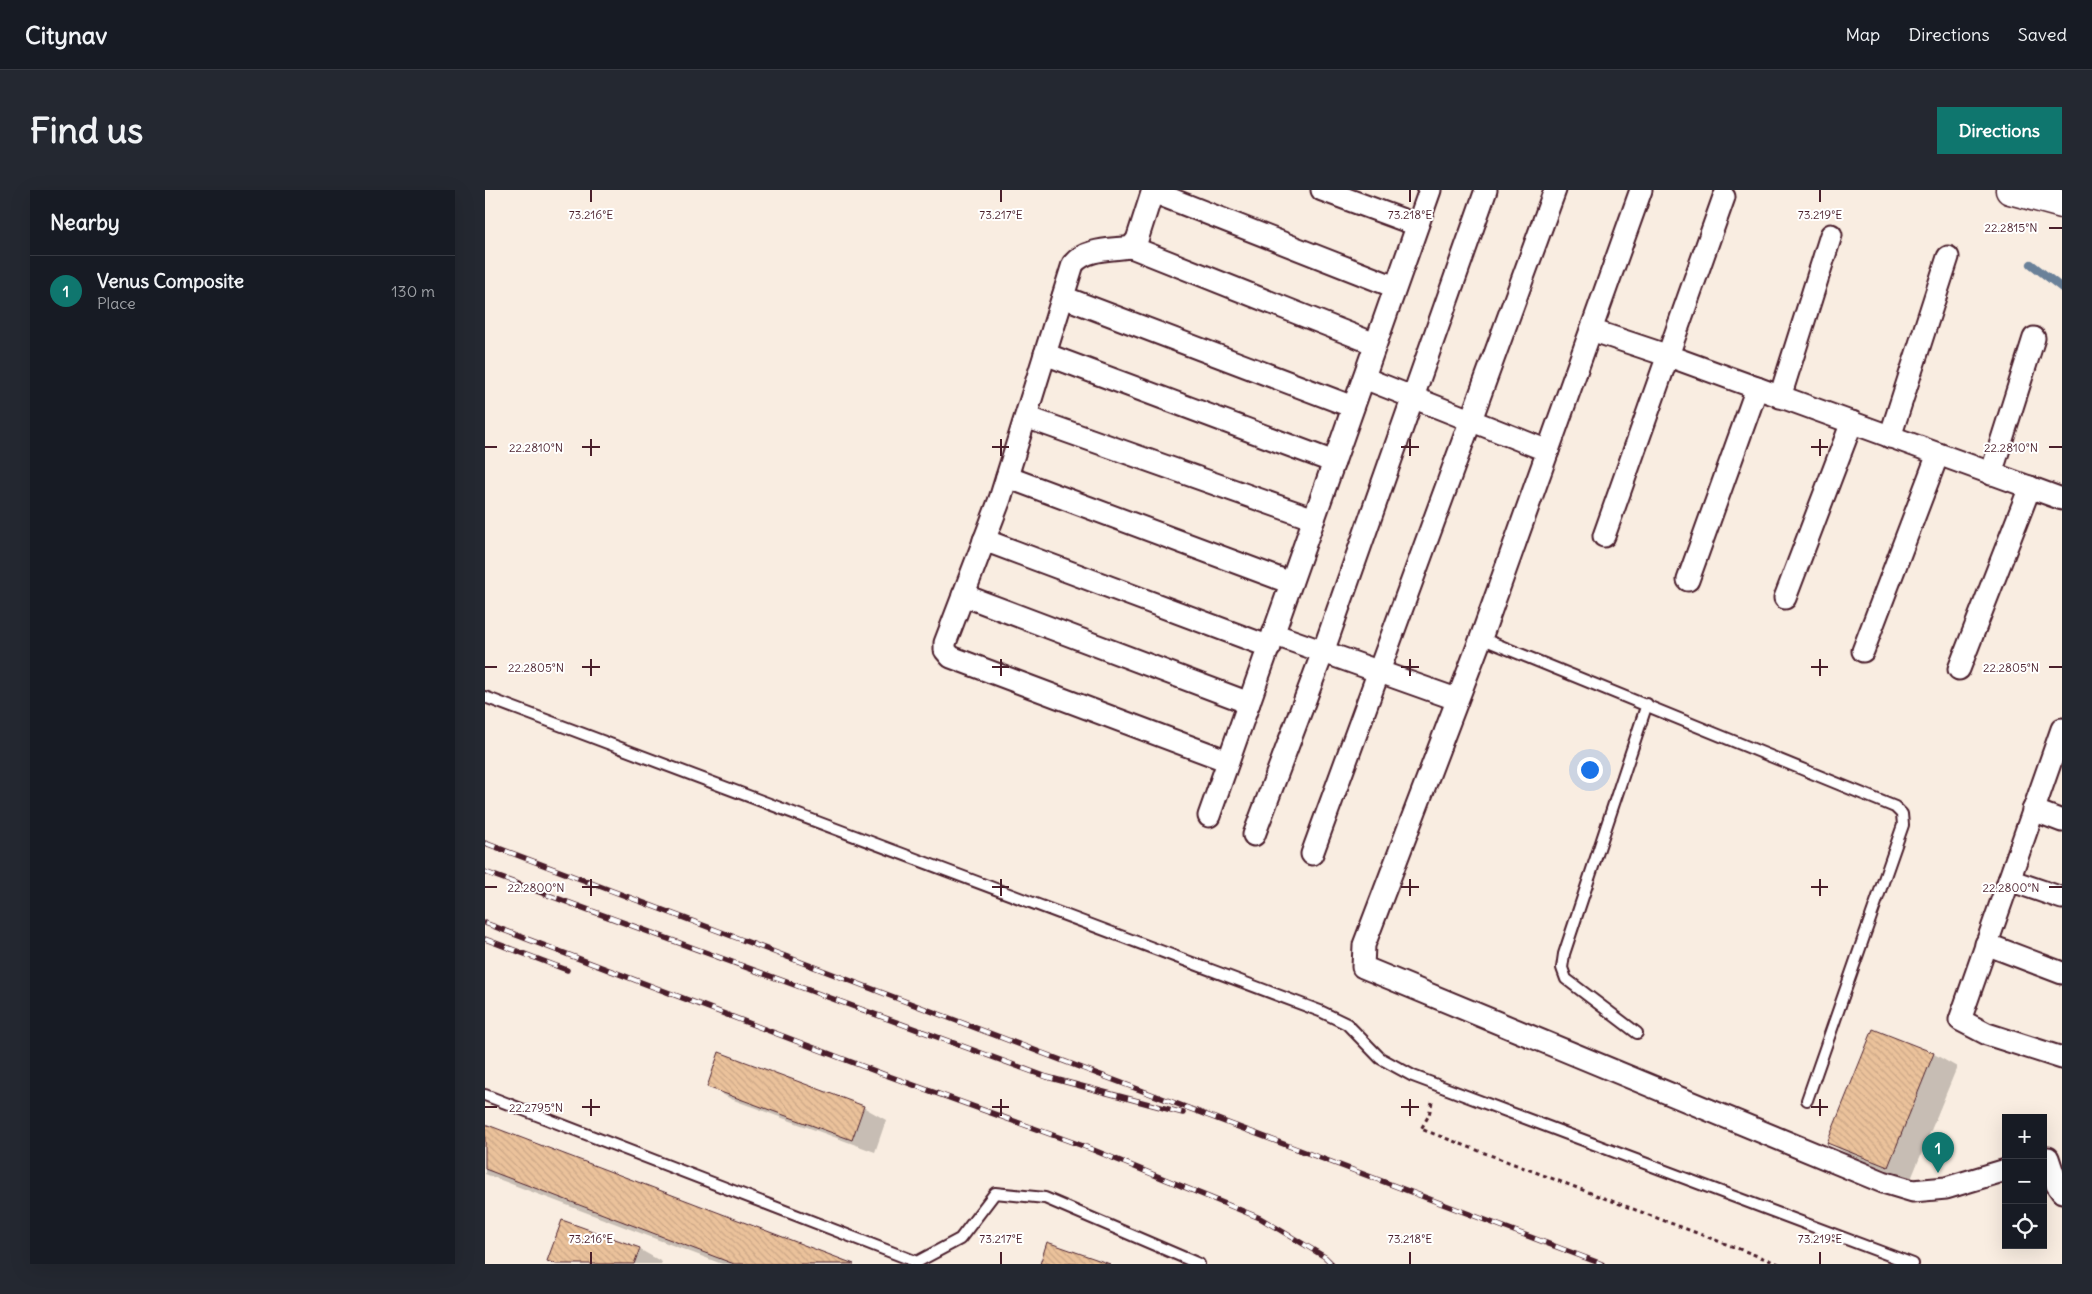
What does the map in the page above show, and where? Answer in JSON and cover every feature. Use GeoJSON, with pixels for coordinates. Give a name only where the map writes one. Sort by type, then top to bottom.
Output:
{"type":"FeatureCollection","features":[{"type":"Feature","properties":{"kind":"main road"},"geometry":{"type":"LineString","coordinates":[[2010,190],[2062,204]]}},
{"type":"Feature","properties":{"kind":"street"},"geometry":{"type":"LineString","coordinates":[[1322,190],[1417,225]]}},
{"type":"Feature","properties":{"kind":"street"},"geometry":{"type":"LineString","coordinates":[[1209,816],[1430,190]]}},
{"type":"Feature","properties":{"kind":"street"},"geometry":{"type":"LineString","coordinates":[[1254,835],[1323,652],[1486,190]]}},
{"type":"Feature","properties":{"kind":"street"},"geometry":{"type":"LineString","coordinates":[[1312,854],[1555,190]]}},
{"type":"Feature","properties":{"kind":"street"},"geometry":{"type":"LineString","coordinates":[[1641,190],[1481,638],[1456,699],[1364,945],[1363,967],[1883,1182],[1913,1191],[1946,1188],[2002,1171]]}},
{"type":"Feature","properties":{"kind":"street"},"geometry":{"type":"LineString","coordinates":[[1131,247],[1137,240],[1153,191],[1395,287]]}},
{"type":"Feature","properties":{"kind":"street"},"geometry":{"type":"LineString","coordinates":[[1604,536],[1724,197]]}},
{"type":"Feature","properties":{"kind":"street"},"geometry":{"type":"LineString","coordinates":[[1780,397],[1831,234]]}},
{"type":"Feature","properties":{"kind":"street"},"geometry":{"type":"LineString","coordinates":[[1228,761],[951,657],[945,650],[945,643],[1007,477],[1073,264],[1079,257],[1093,252],[1131,247],[1375,344]]}},
{"type":"Feature","properties":{"kind":"street"},"geometry":{"type":"LineString","coordinates":[[1890,437],[1948,257]]}},
{"type":"Feature","properties":{"kind":"street"},"geometry":{"type":"LineString","coordinates":[[1063,297],[1353,407]]}},
{"type":"Feature","properties":{"kind":"street"},"geometry":{"type":"LineString","coordinates":[[1591,330],[1853,422],[2062,499]]}},
{"type":"Feature","properties":{"kind":"street"},"geometry":{"type":"LineString","coordinates":[[1991,474],[2034,338]]}},
{"type":"Feature","properties":{"kind":"street"},"geometry":{"type":"LineString","coordinates":[[1045,354],[1334,462]]}},
{"type":"Feature","properties":{"kind":"street"},"geometry":{"type":"LineString","coordinates":[[1363,378],[1548,451]]}},
{"type":"Feature","properties":{"kind":"street"},"geometry":{"type":"LineString","coordinates":[[1688,580],[1757,388]]}},
{"type":"Feature","properties":{"kind":"street"},"geometry":{"type":"LineString","coordinates":[[1026,417],[1314,519]]}},
{"type":"Feature","properties":{"kind":"street"},"geometry":{"type":"LineString","coordinates":[[1785,598],[1853,422]]}},
{"type":"Feature","properties":{"kind":"street"},"geometry":{"type":"LineString","coordinates":[[1863,651],[1938,454]]}},
{"type":"Feature","properties":{"kind":"street"},"geometry":{"type":"LineString","coordinates":[[1007,477],[1291,583]]}},
{"type":"Feature","properties":{"kind":"street"},"geometry":{"type":"LineString","coordinates":[[1959,669],[2030,487]]}},
{"type":"Feature","properties":{"kind":"street"},"geometry":{"type":"LineString","coordinates":[[983,540],[1271,641],[1323,652],[1456,699]]}},
{"type":"Feature","properties":{"kind":"street"},"geometry":{"type":"LineString","coordinates":[[963,595],[1249,703]]}},
{"type":"Feature","properties":{"kind":"street"},"geometry":{"type":"LineString","coordinates":[[2062,729],[1960,1020],[1987,1034],[2062,1058]]}},
{"type":"Feature","properties":{"kind":"street"},"geometry":{"type":"LineString","coordinates":[[2033,810],[2062,821]]}},
{"type":"Feature","properties":{"kind":"street"},"geometry":{"type":"LineString","coordinates":[[2009,880],[2062,898]]}},
{"type":"Feature","properties":{"kind":"street"},"geometry":{"type":"LineString","coordinates":[[1986,944],[2062,974]]}},
{"type":"Feature","properties":{"kind":"street"},"geometry":{"type":"LineString","coordinates":[[2051,1157],[2057,1185],[2062,1192]]}},
{"type":"Feature","properties":{"kind":"lane"},"geometry":{"type":"LineString","coordinates":[[1481,638],[1895,806],[1902,814],[1903,826],[1807,1100]]}},
{"type":"Feature","properties":{"kind":"lane"},"geometry":{"type":"LineString","coordinates":[[485,697],[1320,1011],[1347,1024],[1380,1058],[1413,1076],[1913,1264]]}},
{"type":"Feature","properties":{"kind":"lane"},"geometry":{"type":"LineString","coordinates":[[1637,1033],[1566,979],[1562,968],[1564,954],[1647,704]]}},
{"type":"Feature","properties":{"kind":"lane"},"geometry":{"type":"LineString","coordinates":[[485,1095],[917,1262],[960,1240],[995,1193],[1045,1198],[1199,1264]]}},
{"type":"Feature","properties":{"kind":"path"},"geometry":{"type":"LineString","coordinates":[[1436,1084],[1429,1114],[1421,1129],[1779,1264]]}},
{"type":"Feature","properties":{"kind":"building"},"geometry":{"type":"Polygon","coordinates":[[[1873,1029],[1934,1053],[1888,1167],[1827,1143],[1873,1029]]]}},
{"type":"Feature","properties":{"kind":"building"},"geometry":{"type":"Polygon","coordinates":[[[719,1052],[864,1106],[852,1140],[707,1087],[719,1052]]]}},
{"type":"Feature","properties":{"kind":"building"},"geometry":{"type":"Polygon","coordinates":[[[485,1124],[854,1264],[734,1264],[485,1169],[485,1124]]]}},
{"type":"Feature","properties":{"kind":"building"},"geometry":{"type":"Polygon","coordinates":[[[562,1220],[640,1248],[634,1264],[556,1264],[547,1261],[562,1220]]]}},
{"type":"Feature","properties":{"kind":"building"},"geometry":{"type":"Polygon","coordinates":[[[1047,1242],[1110,1264],[1040,1264],[1047,1242]]]}},
{"type":"Feature","properties":{"kind":"waterway"},"geometry":{"type":"LineString","coordinates":[[2031,264],[2062,288]]}},
{"type":"Feature","properties":{"kind":"railway"},"geometry":{"type":"LineString","coordinates":[[485,843],[1602,1264]]}},
{"type":"Feature","properties":{"kind":"railway"},"geometry":{"type":"LineString","coordinates":[[485,872],[1047,1077],[1183,1113]]}},
{"type":"Feature","properties":{"kind":"railway"},"geometry":{"type":"LineString","coordinates":[[485,923],[883,1074],[1086,1147],[1260,1218],[1325,1257],[1332,1264]]}},
{"type":"Feature","properties":{"kind":"railway"},"geometry":{"type":"LineString","coordinates":[[485,939],[567,970]]}},
{"type":"Feature","properties":{"kind":"place","name":"Venus Composite"},"geometry":{"type":"Point","coordinates":[1938,1173]}}]}
